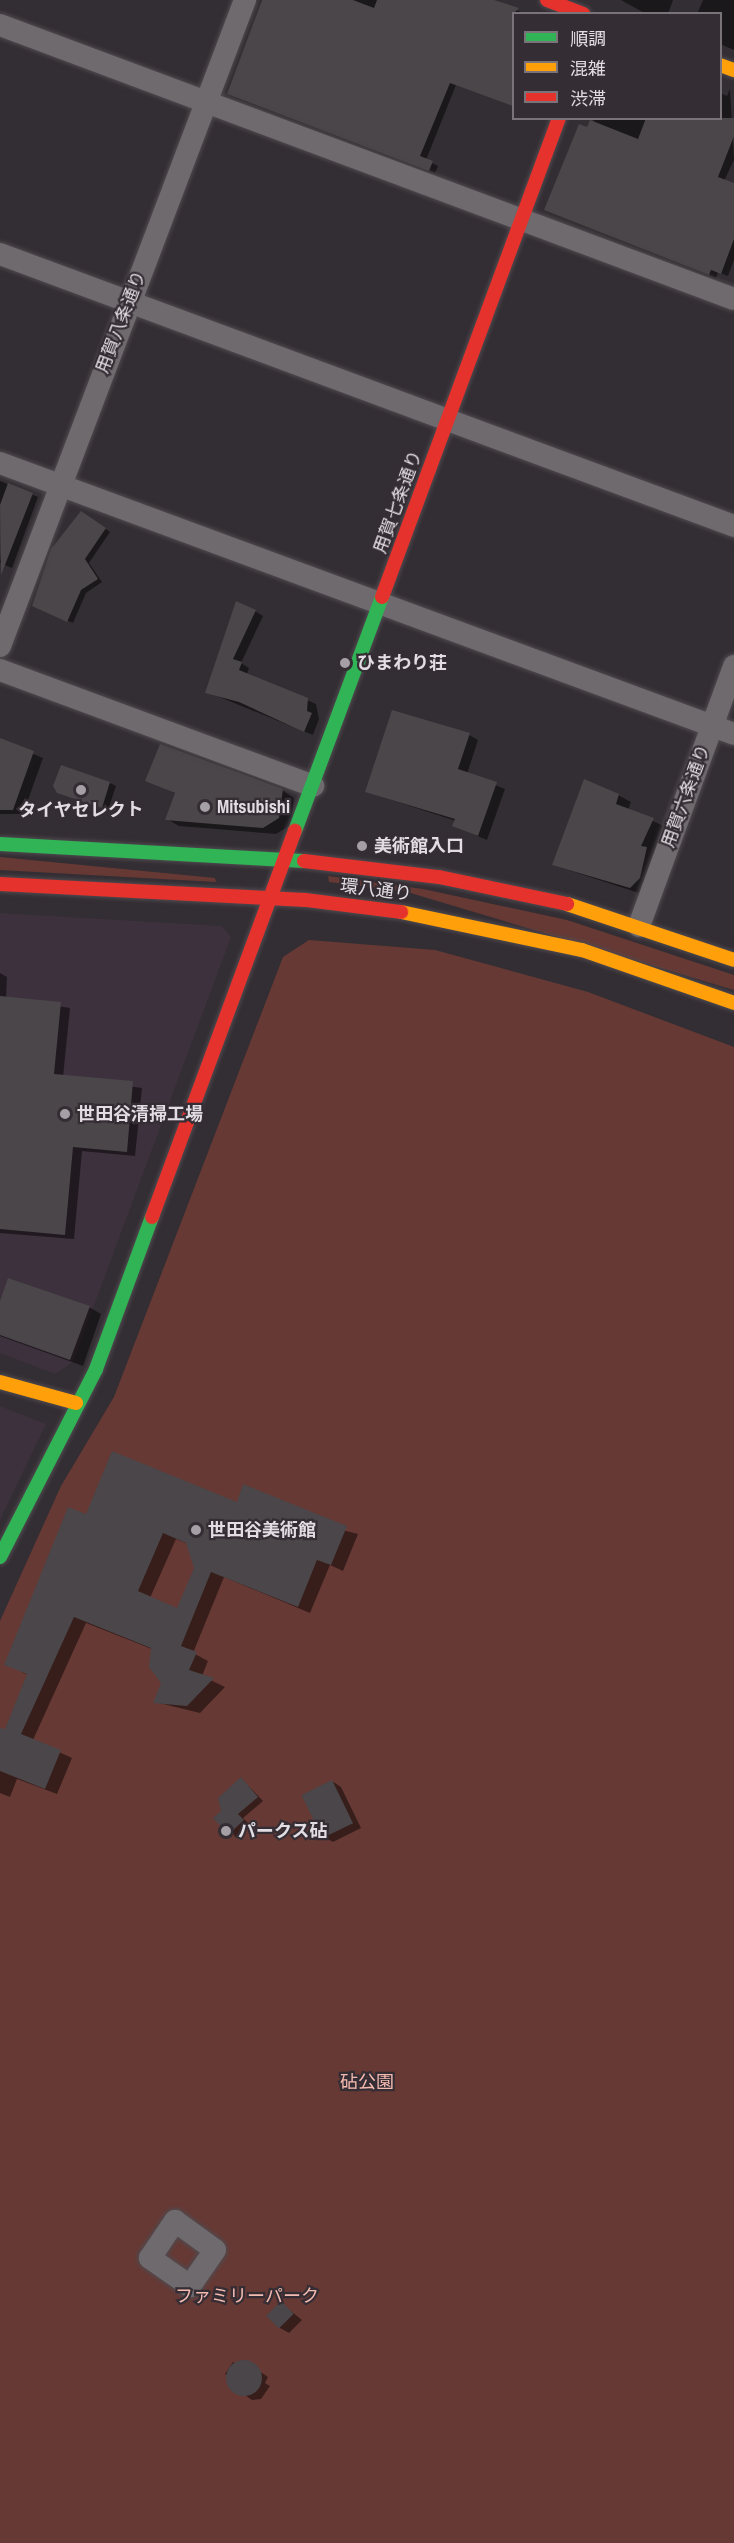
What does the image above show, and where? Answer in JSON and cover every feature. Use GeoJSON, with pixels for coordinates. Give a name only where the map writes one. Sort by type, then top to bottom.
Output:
{"type":"FeatureCollection","features":[{"type":"Feature","properties":{"kind":"street","name":"用賀八条通り"},"geometry":{"type":"LineString","coordinates":[[0,646],[128,301],[245,0]]}},
{"type":"Feature","properties":{"kind":"street"},"geometry":{"type":"LineString","coordinates":[[547,0],[579,12]]}},
{"type":"Feature","properties":{"kind":"street"},"geometry":{"type":"LineString","coordinates":[[0,25],[734,299]]}},
{"type":"Feature","properties":{"kind":"street","name":"用賀七条通り"},"geometry":{"type":"LineString","coordinates":[[0,1557],[104,1348],[558,120]]}},
{"type":"Feature","properties":{"kind":"street"},"geometry":{"type":"LineString","coordinates":[[0,254],[734,526]]}},
{"type":"Feature","properties":{"kind":"street"},"geometry":{"type":"LineString","coordinates":[[0,463],[734,734]]}},
{"type":"Feature","properties":{"kind":"street","name":"用賀六条通り"},"geometry":{"type":"LineString","coordinates":[[639,926],[734,666]]}},
{"type":"Feature","properties":{"kind":"street"},"geometry":{"type":"LineString","coordinates":[[0,670],[313,786]]}},
{"type":"Feature","properties":{"kind":"street","name":"環八通り"},"geometry":{"type":"LineString","coordinates":[[0,844],[286,859],[494,886],[639,926],[734,960]]}},
{"type":"Feature","properties":{"kind":"street","name":"環八通り"},"geometry":{"type":"LineString","coordinates":[[0,884],[271,898],[375,908],[522,935],[734,1003]]}},
{"type":"Feature","properties":{"kind":"street"},"geometry":{"type":"LineString","coordinates":[[0,1382],[76,1403]]}},
{"type":"Feature","properties":{"kind":"shaded area"},"geometry":{"type":"Polygon","coordinates":[[[0,913],[222,926],[231,937],[73,1362],[55,1374],[0,1353],[0,913]]]}},
{"type":"Feature","properties":{"kind":"shaded area"},"geometry":{"type":"Polygon","coordinates":[[[0,1406],[46,1424],[0,1520],[0,1406]]]}},
{"type":"Feature","properties":{"kind":"green space"},"geometry":{"type":"Polygon","coordinates":[[[0,857],[215,878],[216,882],[0,870],[0,857]]]}},
{"type":"Feature","properties":{"kind":"green space"},"geometry":{"type":"Polygon","coordinates":[[[328,876],[423,889],[567,920],[734,975],[734,990],[404,891],[329,882],[328,876]]]}},
{"type":"Feature","properties":{"kind":"green space","name":"砧公園"},"geometry":{"type":"Polygon","coordinates":[[[309,940],[435,950],[588,992],[734,1047],[734,2543],[0,2543],[0,1621],[61,1486],[114,1397],[283,957],[309,940]]]}},
{"type":"Feature","properties":{"kind":"building"},"geometry":{"type":"Polygon","coordinates":[[[262,0],[353,0],[374,8],[377,0],[494,0],[519,8],[512,12],[512,106],[450,83],[420,156],[433,161],[429,171],[227,94],[262,0]]]}},
{"type":"Feature","properties":{"kind":"building"},"geometry":{"type":"Polygon","coordinates":[[[734,118],[734,136],[718,177],[734,183],[734,239],[721,274],[711,270],[709,275],[544,210],[579,124],[587,127],[590,120],[638,139],[645,120],[734,118]]]}},
{"type":"Feature","properties":{"kind":"building"},"geometry":{"type":"Polygon","coordinates":[[[8,483],[33,493],[1,575],[0,505],[8,483]]]}},
{"type":"Feature","properties":{"kind":"building"},"geometry":{"type":"Polygon","coordinates":[[[81,511],[106,528],[85,559],[98,579],[81,590],[67,622],[32,606],[51,549],[81,511]]]}},
{"type":"Feature","properties":{"kind":"building"},"geometry":{"type":"Polygon","coordinates":[[[236,601],[256,610],[233,659],[242,662],[239,670],[308,698],[307,711],[312,713],[304,732],[239,702],[205,693],[236,601]]]}},
{"type":"Feature","properties":{"kind":"building"},"geometry":{"type":"Polygon","coordinates":[[[392,710],[470,733],[458,769],[497,782],[478,836],[452,826],[455,819],[365,792],[392,710]]]}},
{"type":"Feature","properties":{"kind":"building"},"geometry":{"type":"Polygon","coordinates":[[[0,738],[34,751],[13,810],[0,810],[0,738]]]}},
{"type":"Feature","properties":{"kind":"building"},"geometry":{"type":"Polygon","coordinates":[[[160,744],[283,789],[279,818],[263,828],[165,820],[175,793],[145,781],[160,744]]]}},
{"type":"Feature","properties":{"kind":"building"},"geometry":{"type":"Polygon","coordinates":[[[61,765],[110,782],[102,808],[57,793],[53,786],[61,765]]]}},
{"type":"Feature","properties":{"kind":"building"},"geometry":{"type":"Polygon","coordinates":[[[584,779],[619,794],[616,804],[654,818],[641,846],[647,847],[640,878],[630,888],[552,865],[584,779]]]}},
{"type":"Feature","properties":{"kind":"building","name":"世田谷清掃工場"},"geometry":{"type":"Polygon","coordinates":[[[0,996],[61,1002],[54,1074],[133,1081],[127,1152],[73,1147],[65,1235],[0,1229],[0,996]]]}},
{"type":"Feature","properties":{"kind":"building"},"geometry":{"type":"Polygon","coordinates":[[[8,1278],[90,1306],[70,1360],[0,1335],[0,1301],[8,1278]]]}},
{"type":"Feature","properties":{"kind":"building"},"geometry":{"type":"Polygon","coordinates":[[[112,1451],[237,1502],[243,1484],[347,1526],[331,1565],[317,1560],[298,1607],[211,1572],[181,1646],[197,1652],[189,1670],[214,1678],[187,1706],[153,1703],[161,1683],[149,1667],[151,1648],[74,1617],[21,1734],[61,1750],[45,1789],[0,1771],[0,1728],[5,1729],[27,1674],[4,1665],[68,1507],[86,1514],[112,1451]],[[163,1533],[138,1591],[177,1608],[194,1568],[186,1543],[163,1533]]]}},
{"type":"Feature","properties":{"kind":"building"},"geometry":{"type":"Polygon","coordinates":[[[241,1777],[258,1797],[238,1814],[244,1820],[228,1835],[213,1818],[221,1811],[218,1798],[241,1777]]]}},
{"type":"Feature","properties":{"kind":"building"},"geometry":{"type":"Polygon","coordinates":[[[332,1780],[353,1823],[322,1838],[301,1795],[332,1780]]]}},
{"type":"Feature","properties":{"kind":"building"},"geometry":{"type":"Polygon","coordinates":[[[281,2301],[294,2314],[279,2329],[266,2316],[281,2301]]]}},
{"type":"Feature","properties":{"kind":"building"},"geometry":{"type":"Polygon","coordinates":[[[244,2360],[257,2365],[262,2378],[257,2391],[244,2396],[231,2391],[226,2378],[231,2365],[244,2360]]]}},
{"type":"Feature","properties":{"kind":"traffic: fast"},"geometry":{"type":"LineString","coordinates":[[295,831],[382,597]]}},
{"type":"Feature","properties":{"kind":"traffic: fast"},"geometry":{"type":"LineString","coordinates":[[0,844],[304,861]]}},
{"type":"Feature","properties":{"kind":"traffic: fast"},"geometry":{"type":"LineString","coordinates":[[0,1557],[96,1369],[152,1217]]}},
{"type":"Feature","properties":{"kind":"traffic: slow"},"geometry":{"type":"LineString","coordinates":[[722,66],[734,70]]}},
{"type":"Feature","properties":{"kind":"traffic: slow"},"geometry":{"type":"LineString","coordinates":[[567,904],[734,960]]}},
{"type":"Feature","properties":{"kind":"traffic: slow"},"geometry":{"type":"LineString","coordinates":[[401,912],[582,950],[734,1003]]}},
{"type":"Feature","properties":{"kind":"traffic: slow"},"geometry":{"type":"LineString","coordinates":[[0,1382],[76,1403]]}},
{"type":"Feature","properties":{"kind":"traffic: jam"},"geometry":{"type":"LineString","coordinates":[[547,0],[578,12]]}},
{"type":"Feature","properties":{"kind":"traffic: jam"},"geometry":{"type":"LineString","coordinates":[[382,597],[558,120]]}},
{"type":"Feature","properties":{"kind":"traffic: jam"},"geometry":{"type":"LineString","coordinates":[[152,1217],[295,831]]}},
{"type":"Feature","properties":{"kind":"traffic: jam"},"geometry":{"type":"LineString","coordinates":[[304,861],[439,877],[567,904]]}},
{"type":"Feature","properties":{"kind":"traffic: jam"},"geometry":{"type":"LineString","coordinates":[[0,884],[306,900],[401,912]]}},
{"type":"Feature","properties":{"kind":"place","name":"ひまわり荘"},"geometry":{"type":"Point","coordinates":[345,663]}},
{"type":"Feature","properties":{"kind":"place","name":"タイヤセレクト"},"geometry":{"type":"Point","coordinates":[81,790]}},
{"type":"Feature","properties":{"kind":"place","name":"Mitsubishi"},"geometry":{"type":"Point","coordinates":[205,807]}},
{"type":"Feature","properties":{"kind":"place","name":"美術館入口"},"geometry":{"type":"Point","coordinates":[362,846]}},
{"type":"Feature","properties":{"kind":"place","name":"世田谷清掃工場"},"geometry":{"type":"Point","coordinates":[65,1114]}},
{"type":"Feature","properties":{"kind":"place","name":"世田谷美術館"},"geometry":{"type":"Point","coordinates":[196,1530]}},
{"type":"Feature","properties":{"kind":"place","name":"パークス砧"},"geometry":{"type":"Point","coordinates":[226,1831]}},
{"type":"Feature","properties":{"kind":"park label","name":"ファミリーパーク"},"geometry":{"type":"Point","coordinates":[247,2296]}}]}
